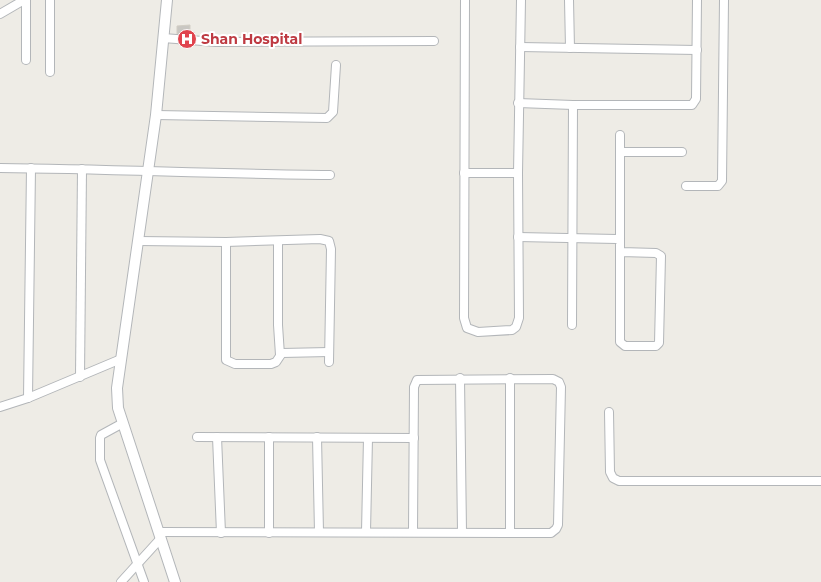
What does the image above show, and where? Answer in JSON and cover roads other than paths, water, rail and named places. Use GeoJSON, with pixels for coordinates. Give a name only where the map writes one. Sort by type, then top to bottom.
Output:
{"type":"FeatureCollection","features":[{"type":"Feature","properties":{"kind":"street"},"geometry":{"type":"LineString","coordinates":[[0,14],[25,0],[26,60]]}},
{"type":"Feature","properties":{"kind":"street"},"geometry":{"type":"LineString","coordinates":[[50,0],[50,72]]}},
{"type":"Feature","properties":{"kind":"street"},"geometry":{"type":"LineString","coordinates":[[167,0],[156,115],[121,359],[117,397],[123,423],[175,582]]}},
{"type":"Feature","properties":{"kind":"street"},"geometry":{"type":"LineString","coordinates":[[465,0],[464,318],[468,328],[478,332],[508,331],[516,327],[518,318],[518,103],[521,0]]}},
{"type":"Feature","properties":{"kind":"street"},"geometry":{"type":"LineString","coordinates":[[569,0],[570,48]]}},
{"type":"Feature","properties":{"kind":"street"},"geometry":{"type":"LineString","coordinates":[[518,103],[573,105],[692,105],[696,99],[698,0]]}},
{"type":"Feature","properties":{"kind":"street"},"geometry":{"type":"LineString","coordinates":[[686,186],[718,186],[722,182],[724,0]]}},
{"type":"Feature","properties":{"kind":"street"},"geometry":{"type":"LineString","coordinates":[[163,38],[216,42],[434,41]]}},
{"type":"Feature","properties":{"kind":"street"},"geometry":{"type":"LineString","coordinates":[[520,47],[697,50]]}},
{"type":"Feature","properties":{"kind":"street"},"geometry":{"type":"LineString","coordinates":[[156,115],[327,118],[333,112],[336,65]]}},
{"type":"Feature","properties":{"kind":"street"},"geometry":{"type":"LineString","coordinates":[[572,324],[574,238],[573,105]]}},
{"type":"Feature","properties":{"kind":"street"},"geometry":{"type":"LineString","coordinates":[[620,135],[620,342],[626,346],[656,346],[659,343],[661,256],[656,253],[621,252]]}},
{"type":"Feature","properties":{"kind":"street"},"geometry":{"type":"LineString","coordinates":[[620,152],[682,152]]}},
{"type":"Feature","properties":{"kind":"street"},"geometry":{"type":"LineString","coordinates":[[0,168],[330,175]]}},
{"type":"Feature","properties":{"kind":"street"},"geometry":{"type":"LineString","coordinates":[[28,398],[31,168]]}},
{"type":"Feature","properties":{"kind":"street"},"geometry":{"type":"LineString","coordinates":[[80,378],[82,169]]}},
{"type":"Feature","properties":{"kind":"street"},"geometry":{"type":"LineString","coordinates":[[464,173],[518,173]]}},
{"type":"Feature","properties":{"kind":"street"},"geometry":{"type":"LineString","coordinates":[[518,237],[616,239],[620,241]]}},
{"type":"Feature","properties":{"kind":"street"},"geometry":{"type":"LineString","coordinates":[[138,241],[226,242],[325,240],[330,245],[329,362]]}},
{"type":"Feature","properties":{"kind":"street"},"geometry":{"type":"LineString","coordinates":[[226,242],[226,360],[235,364],[271,364],[276,362],[280,355],[278,325],[278,241]]}},
{"type":"Feature","properties":{"kind":"street"},"geometry":{"type":"LineString","coordinates":[[280,355],[284,353],[329,352]]}},
{"type":"Feature","properties":{"kind":"street"},"geometry":{"type":"LineString","coordinates":[[0,407],[80,378],[121,359]]}},
{"type":"Feature","properties":{"kind":"street"},"geometry":{"type":"LineString","coordinates":[[460,378],[462,532]]}},
{"type":"Feature","properties":{"kind":"street"},"geometry":{"type":"LineString","coordinates":[[160,535],[319,532],[551,533],[556,529],[561,387],[559,382],[553,379],[510,378],[417,380],[414,387],[413,532]]}},
{"type":"Feature","properties":{"kind":"street"},"geometry":{"type":"LineString","coordinates":[[510,378],[510,533]]}},
{"type":"Feature","properties":{"kind":"street"},"geometry":{"type":"LineString","coordinates":[[609,412],[610,472],[613,478],[619,481],[821,481]]}},
{"type":"Feature","properties":{"kind":"street"},"geometry":{"type":"LineString","coordinates":[[123,423],[101,435],[100,460],[144,582]]}},
{"type":"Feature","properties":{"kind":"street"},"geometry":{"type":"LineString","coordinates":[[197,437],[414,438]]}},
{"type":"Feature","properties":{"kind":"street"},"geometry":{"type":"LineString","coordinates":[[217,437],[221,533]]}},
{"type":"Feature","properties":{"kind":"street"},"geometry":{"type":"LineString","coordinates":[[269,437],[269,533]]}},
{"type":"Feature","properties":{"kind":"street"},"geometry":{"type":"LineString","coordinates":[[317,437],[319,532]]}},
{"type":"Feature","properties":{"kind":"street"},"geometry":{"type":"LineString","coordinates":[[366,532],[368,438]]}},
{"type":"Feature","properties":{"kind":"street"},"geometry":{"type":"LineString","coordinates":[[121,582],[138,564],[160,535]]}},
{"type":"Feature","properties":{"kind":"place","name":"Shan Hospital"},"geometry":{"type":"Point","coordinates":[187,39]}}]}
